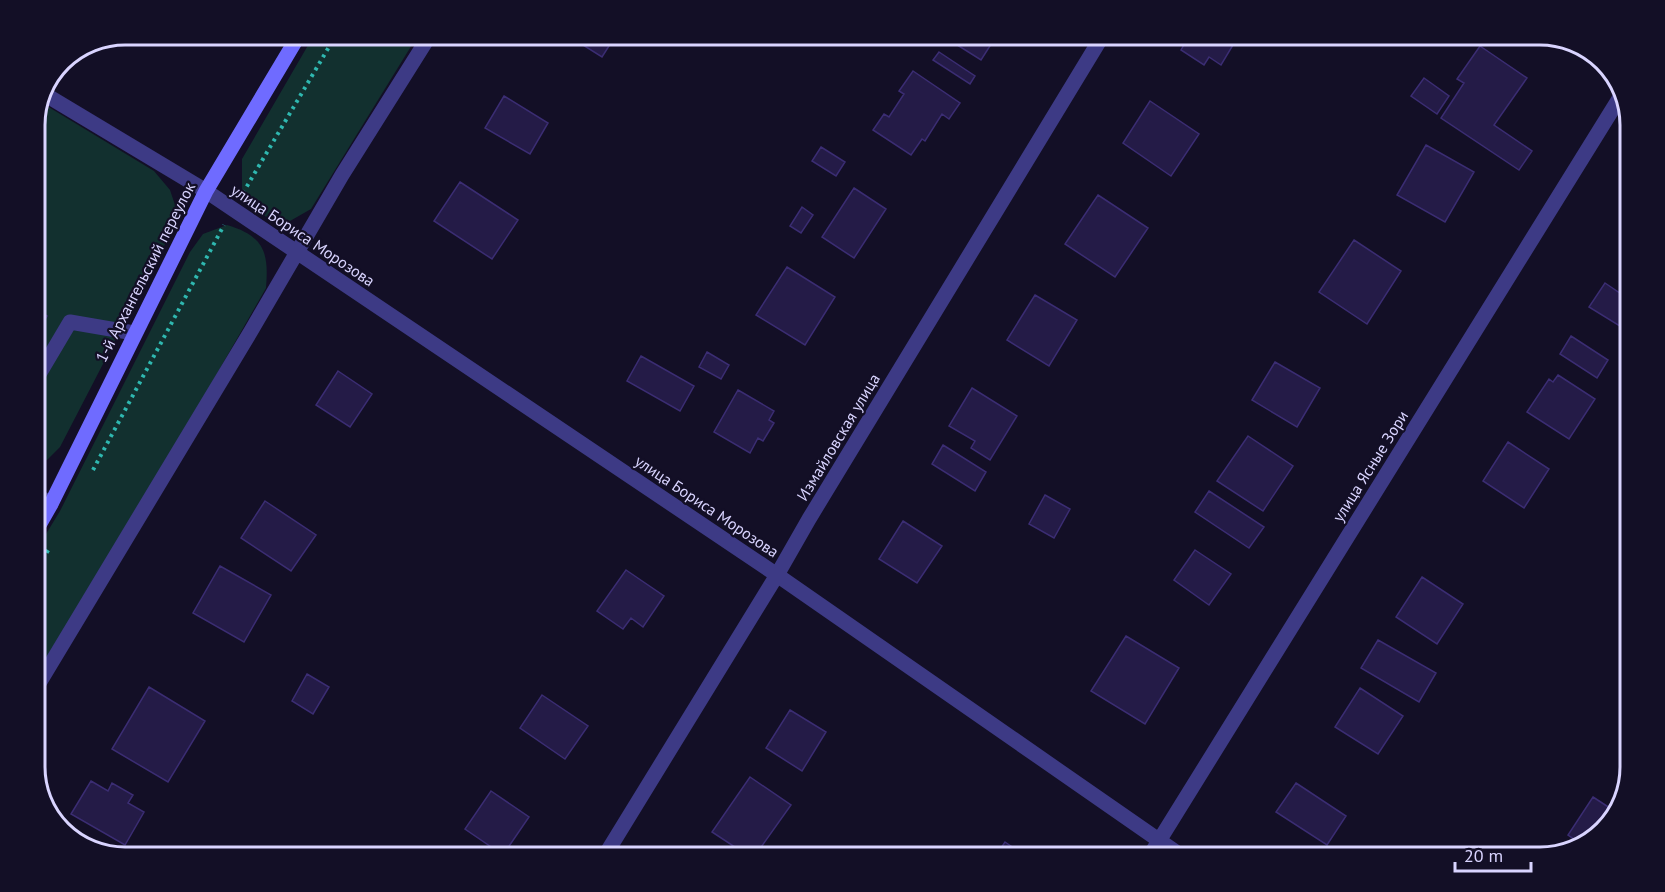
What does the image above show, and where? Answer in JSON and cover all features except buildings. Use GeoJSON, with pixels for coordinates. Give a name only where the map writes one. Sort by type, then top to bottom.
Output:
{"type":"FeatureCollection","features":[{"type":"Feature","properties":{"kind":"street","name":"1-й Архангельский переулок"},"geometry":{"type":"LineString","coordinates":[[45,514],[206,191],[292,45]]}},
{"type":"Feature","properties":{"kind":"street"},"geometry":{"type":"LineString","coordinates":[[45,673],[342,175],[423,45]]}},
{"type":"Feature","properties":{"kind":"street","name":"Измайловская улица"},"geometry":{"type":"LineString","coordinates":[[611,847],[1096,45]]}},
{"type":"Feature","properties":{"kind":"street","name":"улица Бориса Морозова"},"geometry":{"type":"LineString","coordinates":[[50,97],[206,191],[297,252],[777,575],[1167,847]]}},
{"type":"Feature","properties":{"kind":"street","name":"улица Ясные Зори"},"geometry":{"type":"LineString","coordinates":[[1155,847],[1617,102]]}},
{"type":"Feature","properties":{"kind":"street"},"geometry":{"type":"LineString","coordinates":[[45,364],[70,322],[134,333]]}},
{"type":"Feature","properties":{"kind":"street"},"geometry":{"type":"LineString","coordinates":[[45,500],[51,504]]}},
{"type":"Feature","properties":{"kind":"path"},"geometry":{"type":"LineString","coordinates":[[240,198],[330,45]]}},
{"type":"Feature","properties":{"kind":"path"},"geometry":{"type":"LineString","coordinates":[[89,477],[229,217]]}},
{"type":"Feature","properties":{"kind":"path"},"geometry":{"type":"LineString","coordinates":[[45,555],[51,545]]}},
{"type":"Feature","properties":{"kind":"green space"},"geometry":{"type":"Polygon","coordinates":[[[308,45],[412,45],[311,209],[290,221],[269,218],[252,210],[242,193],[242,159],[308,45]]]}},
{"type":"Feature","properties":{"kind":"green space"},"geometry":{"type":"Polygon","coordinates":[[[48,106],[154,171],[170,190],[176,208],[176,223],[60,447],[45,460],[45,120],[48,106]]]}},
{"type":"Feature","properties":{"kind":"green space"},"geometry":{"type":"Polygon","coordinates":[[[227,225],[249,234],[256,240],[265,255],[266,288],[140,508],[45,662],[45,536],[60,511],[190,252],[203,234],[227,225]]]}}]}
